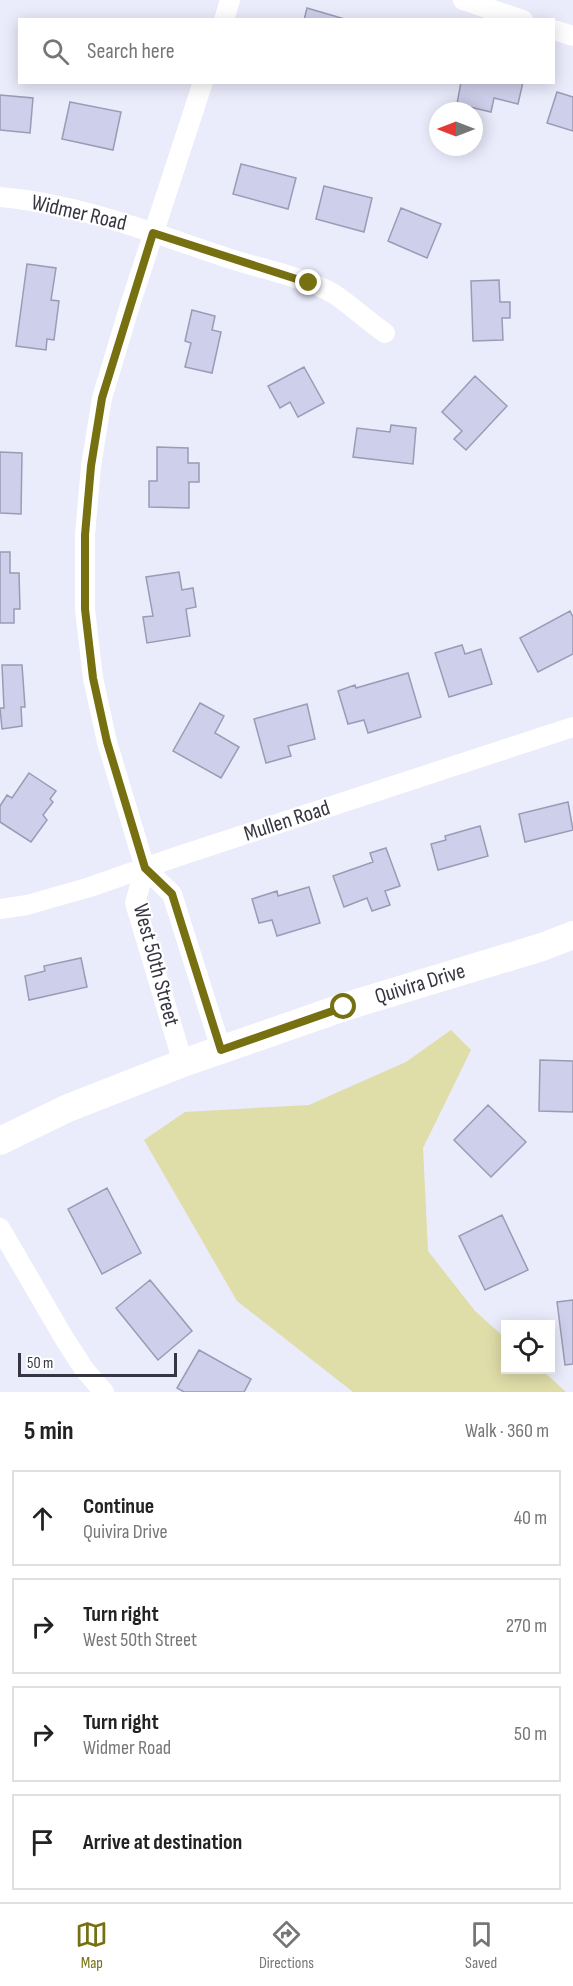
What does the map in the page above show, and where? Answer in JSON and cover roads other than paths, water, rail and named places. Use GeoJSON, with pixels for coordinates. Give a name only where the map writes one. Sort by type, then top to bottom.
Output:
{"type":"FeatureCollection","features":[{"type":"Feature","properties":{"kind":"main road","name":"Quivira Drive"},"geometry":{"type":"LineString","coordinates":[[0,1141],[68,1108],[183,1063],[344,1007],[542,947],[573,935]]}},
{"type":"Feature","properties":{"kind":"street"},"geometry":{"type":"LineString","coordinates":[[225,18],[230,0]]}},
{"type":"Feature","properties":{"kind":"street"},"geometry":{"type":"LineString","coordinates":[[463,0],[517,18]]}},
{"type":"Feature","properties":{"kind":"street"},"geometry":{"type":"LineString","coordinates":[[555,30],[573,36]]}},
{"type":"Feature","properties":{"kind":"street","name":"West 50th Street"},"geometry":{"type":"LineString","coordinates":[[202,84],[102,398],[91,466],[85,535],[85,609],[93,678],[107,742],[145,868],[172,894],[221,1050]]}},
{"type":"Feature","properties":{"kind":"street","name":"Widmer Road"},"geometry":{"type":"LineString","coordinates":[[0,197],[70,208],[115,219],[309,283],[333,294],[385,333]]}},
{"type":"Feature","properties":{"kind":"street","name":"Mullen Road"},"geometry":{"type":"LineString","coordinates":[[0,909],[27,905],[90,887],[573,727]]}},
{"type":"Feature","properties":{"kind":"street","name":"West 50th Street"},"geometry":{"type":"LineString","coordinates":[[145,868],[135,903],[183,1063]]}},
{"type":"Feature","properties":{"kind":"street"},"geometry":{"type":"LineString","coordinates":[[0,1228],[64,1338],[84,1369],[104,1392]]}}]}
